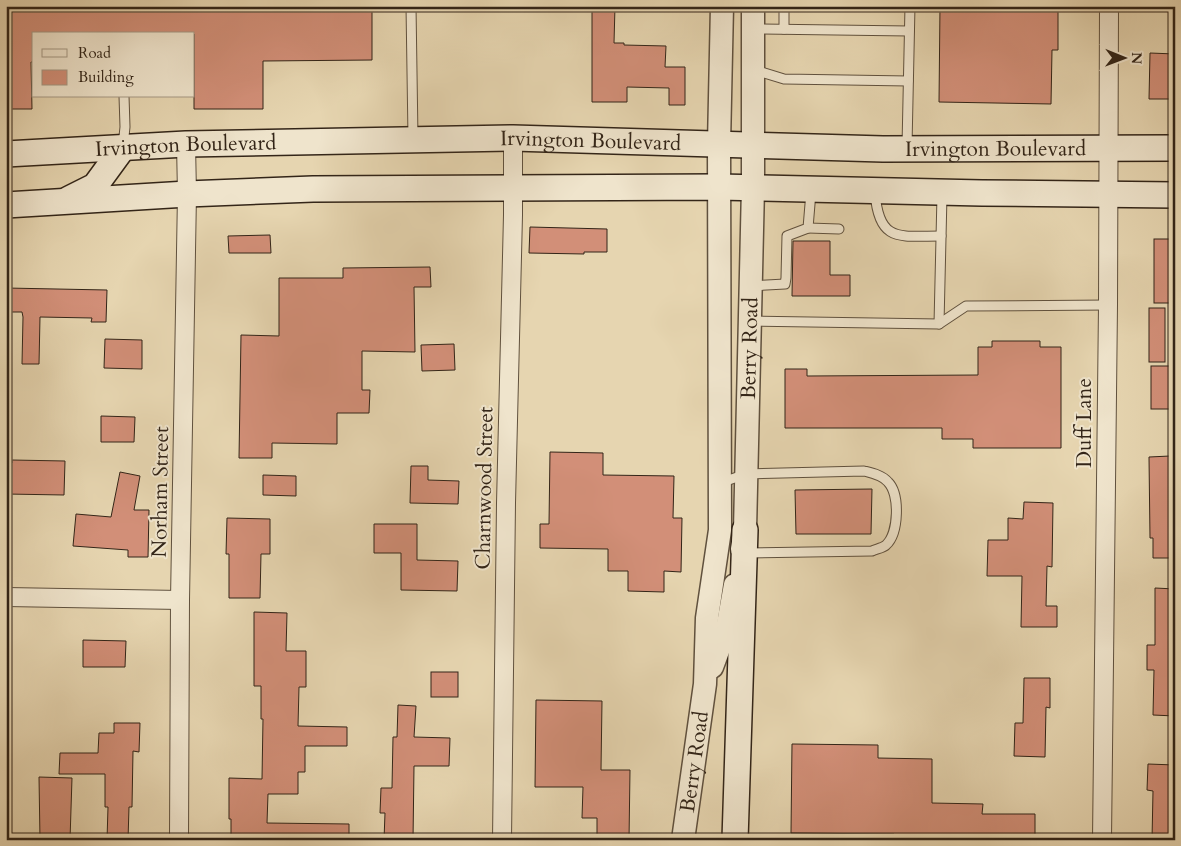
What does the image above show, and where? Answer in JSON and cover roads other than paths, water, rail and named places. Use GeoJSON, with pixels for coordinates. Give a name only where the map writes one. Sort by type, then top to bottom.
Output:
{"type":"FeatureCollection","features":[{"type":"Feature","properties":{"kind":"main road","name":"Irvington Boulevard"},"geometry":{"type":"LineString","coordinates":[[6,154],[186,144],[413,138],[513,138],[907,149],[1175,148]]}},
{"type":"Feature","properties":{"kind":"main road"},"geometry":{"type":"LineString","coordinates":[[61,203],[95,186],[122,149]]}},
{"type":"Feature","properties":{"kind":"main road","name":"Irvington Boulevard"},"geometry":{"type":"LineString","coordinates":[[6,205],[187,194],[313,190],[513,188],[753,187],[1175,195]]}},
{"type":"Feature","properties":{"kind":"main road"},"geometry":{"type":"LineString","coordinates":[[735,840],[743,546]]}},
{"type":"Feature","properties":{"kind":"street","name":"Berry Road"},"geometry":{"type":"LineString","coordinates":[[683,840],[705,684],[708,618],[720,530],[719,144],[722,6]]}},
{"type":"Feature","properties":{"kind":"street","name":"Berry Road"},"geometry":{"type":"LineString","coordinates":[[705,684],[728,624],[743,546],[754,145],[753,6]]}},
{"type":"Feature","properties":{"kind":"street","name":"Duff Lane"},"geometry":{"type":"LineString","coordinates":[[1102,840],[1108,305],[1109,6]]}},
{"type":"Feature","properties":{"kind":"street","name":"Charnwood Street"},"geometry":{"type":"LineString","coordinates":[[502,840],[513,138]]}},
{"type":"Feature","properties":{"kind":"street","name":"Norham Street"},"geometry":{"type":"LineString","coordinates":[[179,840],[180,600],[187,194],[186,144]]}},
{"type":"Feature","properties":{"kind":"street"},"geometry":{"type":"LineString","coordinates":[[6,597],[180,600]]}},
{"type":"Feature","properties":{"kind":"lane"},"geometry":{"type":"LineString","coordinates":[[412,6],[413,138]]}},
{"type":"Feature","properties":{"kind":"lane"},"geometry":{"type":"LineString","coordinates":[[784,6],[784,29]]}},
{"type":"Feature","properties":{"kind":"lane"},"geometry":{"type":"LineString","coordinates":[[907,149],[910,6]]}},
{"type":"Feature","properties":{"kind":"lane"},"geometry":{"type":"LineString","coordinates":[[753,29],[909,31]]}},
{"type":"Feature","properties":{"kind":"lane"},"geometry":{"type":"LineString","coordinates":[[754,69],[784,79],[908,82]]}},
{"type":"Feature","properties":{"kind":"lane"},"geometry":{"type":"LineString","coordinates":[[122,149],[125,127],[124,98]]}},
{"type":"Feature","properties":{"kind":"lane"},"geometry":{"type":"LineString","coordinates":[[808,228],[811,189]]}},
{"type":"Feature","properties":{"kind":"lane"},"geometry":{"type":"LineString","coordinates":[[875,190],[876,210],[885,228],[896,234],[941,236]]}},
{"type":"Feature","properties":{"kind":"lane"},"geometry":{"type":"LineString","coordinates":[[939,324],[942,192]]}},
{"type":"Feature","properties":{"kind":"lane"},"geometry":{"type":"LineString","coordinates":[[751,286],[785,284],[787,236],[808,228],[838,229]]}},
{"type":"Feature","properties":{"kind":"lane"},"geometry":{"type":"LineString","coordinates":[[750,321],[939,324],[966,306],[1108,305]]}},
{"type":"Feature","properties":{"kind":"lane"},"geometry":{"type":"LineString","coordinates":[[720,483],[746,474],[864,471],[877,474],[889,482],[895,495],[895,529],[887,544],[872,551],[743,546]]}}]}
